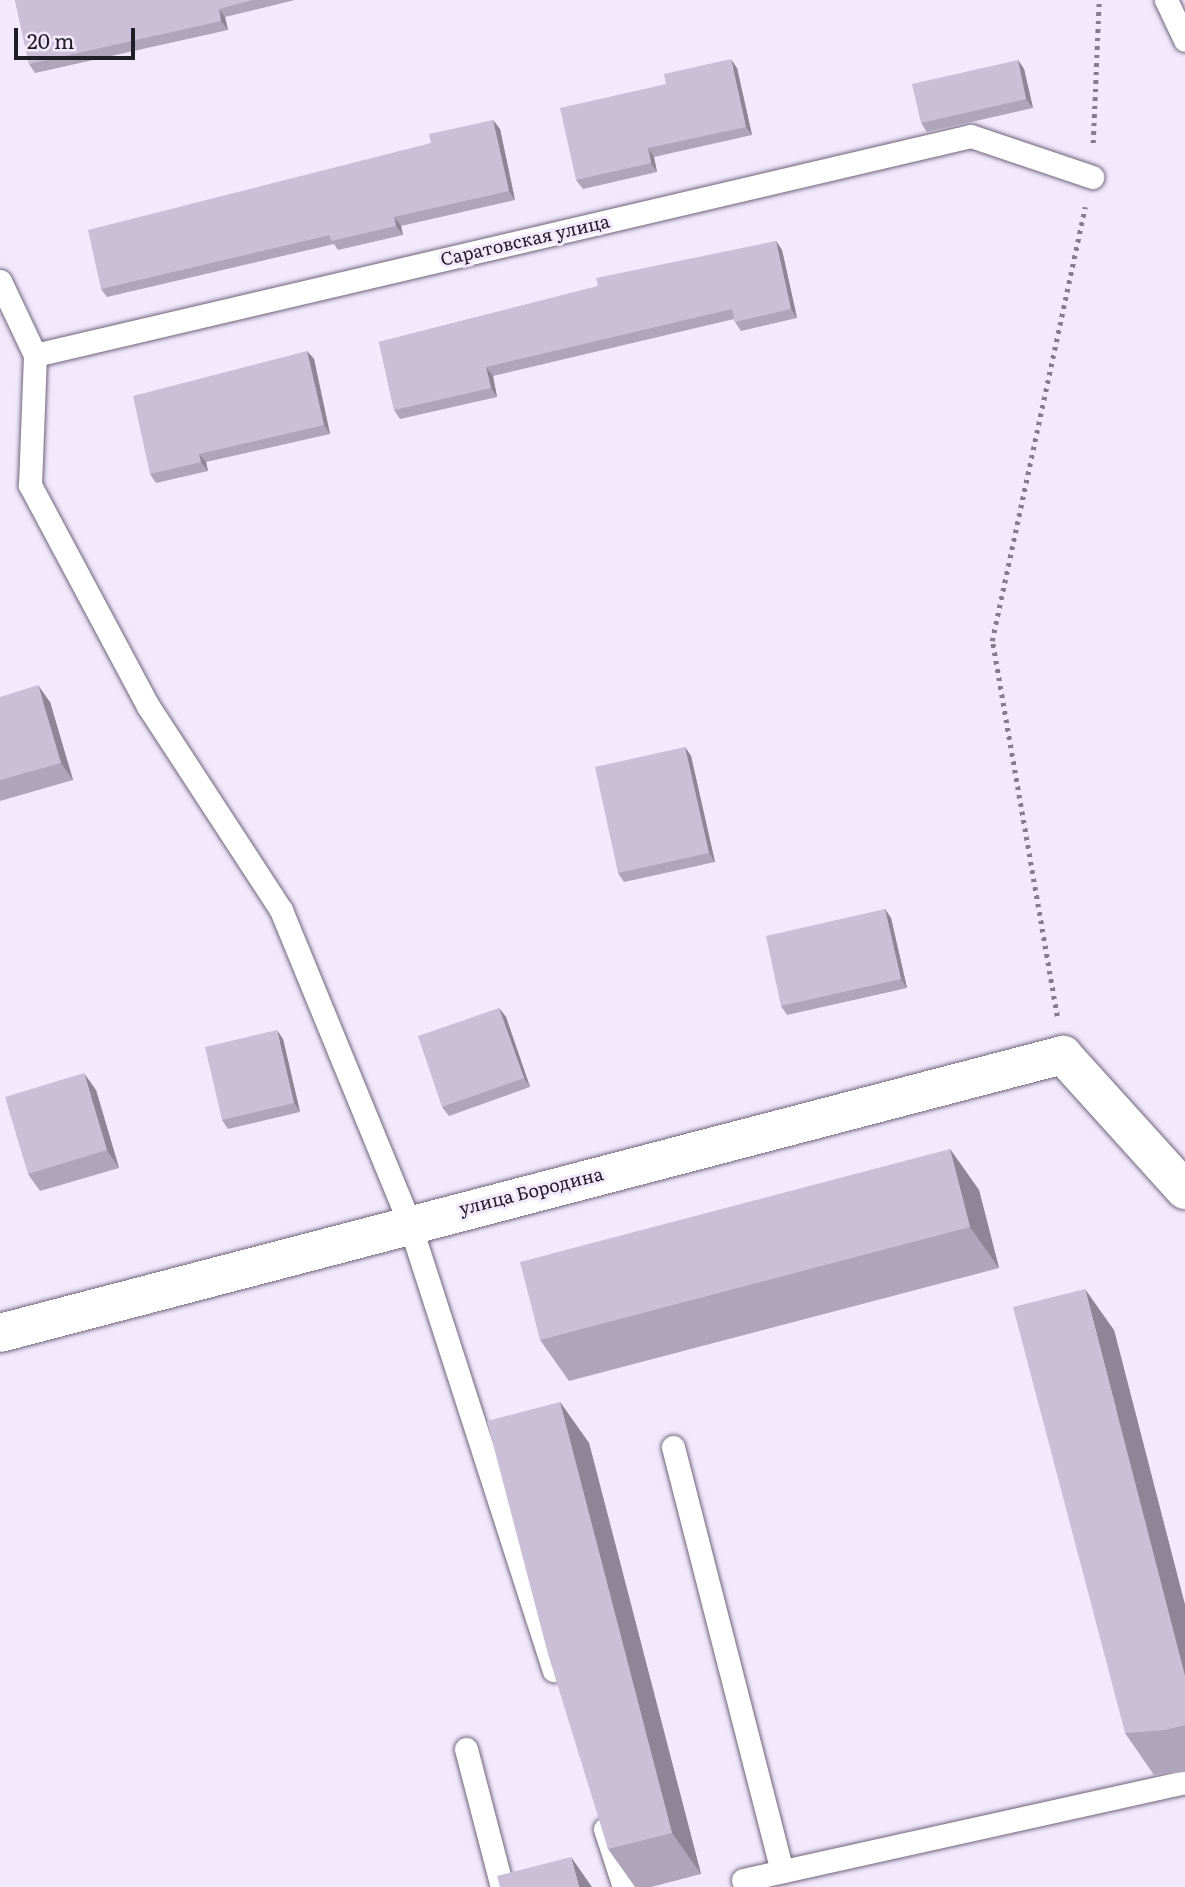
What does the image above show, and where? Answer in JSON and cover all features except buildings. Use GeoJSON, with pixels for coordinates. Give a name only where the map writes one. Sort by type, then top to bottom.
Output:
{"type":"FeatureCollection","features":[{"type":"Feature","properties":{"kind":"street"},"geometry":{"type":"LineString","coordinates":[[1063,1055],[1185,1190]]}},
{"type":"Feature","properties":{"kind":"street","name":"улица Бородина"},"geometry":{"type":"LineString","coordinates":[[0,1333],[409,1222],[1063,1055]]}},
{"type":"Feature","properties":{"kind":"lane"},"geometry":{"type":"LineString","coordinates":[[1166,0],[1185,40]]}},
{"type":"Feature","properties":{"kind":"lane","name":"Саратовская улица"},"geometry":{"type":"LineString","coordinates":[[35,355],[971,136],[1092,177]]}},
{"type":"Feature","properties":{"kind":"lane"},"geometry":{"type":"LineString","coordinates":[[0,281],[35,355],[30,485],[148,706],[281,910],[409,1222],[559,1688]]}},
{"type":"Feature","properties":{"kind":"lane"},"geometry":{"type":"LineString","coordinates":[[673,1447],[782,1871]]}},
{"type":"Feature","properties":{"kind":"lane"},"geometry":{"type":"LineString","coordinates":[[466,1749],[502,1887]]}},
{"type":"Feature","properties":{"kind":"lane"},"geometry":{"type":"LineString","coordinates":[[743,1880],[1185,1782]]}},
{"type":"Feature","properties":{"kind":"lane"},"geometry":{"type":"LineString","coordinates":[[598,1807],[624,1887]]}},
{"type":"Feature","properties":{"kind":"path"},"geometry":{"type":"LineString","coordinates":[[1063,1055],[992,641],[1092,177],[1099,0]]}}]}
